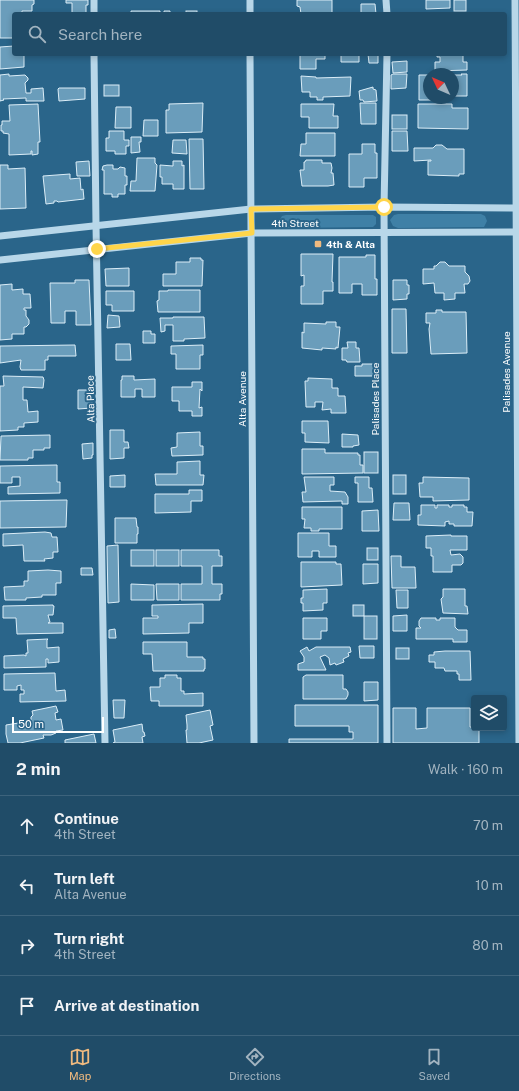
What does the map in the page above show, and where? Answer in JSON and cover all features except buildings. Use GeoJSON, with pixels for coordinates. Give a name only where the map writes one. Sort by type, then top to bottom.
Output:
{"type":"FeatureCollection","features":[{"type":"Feature","properties":{"kind":"street"},"geometry":{"type":"LineString","coordinates":[[94,0],[94,12]]}},
{"type":"Feature","properties":{"kind":"street"},"geometry":{"type":"LineString","coordinates":[[250,0],[250,12]]}},
{"type":"Feature","properties":{"kind":"street"},"geometry":{"type":"LineString","coordinates":[[386,0],[387,12]]}},
{"type":"Feature","properties":{"kind":"street","name":"Palisades Avenue"},"geometry":{"type":"LineString","coordinates":[[515,0],[518,743]]}},
{"type":"Feature","properties":{"kind":"street","name":"Alta Place"},"geometry":{"type":"LineString","coordinates":[[94,56],[105,743]]}},
{"type":"Feature","properties":{"kind":"street","name":"Alta Avenue"},"geometry":{"type":"LineString","coordinates":[[250,56],[254,743]]}},
{"type":"Feature","properties":{"kind":"street","name":"Palisades Place"},"geometry":{"type":"LineString","coordinates":[[387,56],[384,233],[387,743]]}},
{"type":"Feature","properties":{"kind":"street","name":"4th Street"},"geometry":{"type":"LineString","coordinates":[[0,236],[251,209],[384,207],[517,208]]}},
{"type":"Feature","properties":{"kind":"street","name":"4th Street"},"geometry":{"type":"LineString","coordinates":[[0,260],[252,233],[517,232]]}},
{"type":"Feature","properties":{"kind":"shaded area"},"geometry":{"type":"Polygon","coordinates":[[[481,214],[485,216],[487,221],[484,227],[398,228],[393,226],[390,220],[394,215],[481,214]]]}},
{"type":"Feature","properties":{"kind":"shaded area"},"geometry":{"type":"Polygon","coordinates":[[[373,215],[376,217],[376,224],[373,227],[285,228],[279,221],[282,216],[373,215]]]}},
{"type":"Feature","properties":{"kind":"place","name":"4th & Alta"},"geometry":{"type":"Point","coordinates":[318,244]}},
{"type":"Feature","properties":{"kind":"route"},"geometry":{"type":"LineString","coordinates":[[97,249],[252,233],[251,209],[384,207]]}}]}
